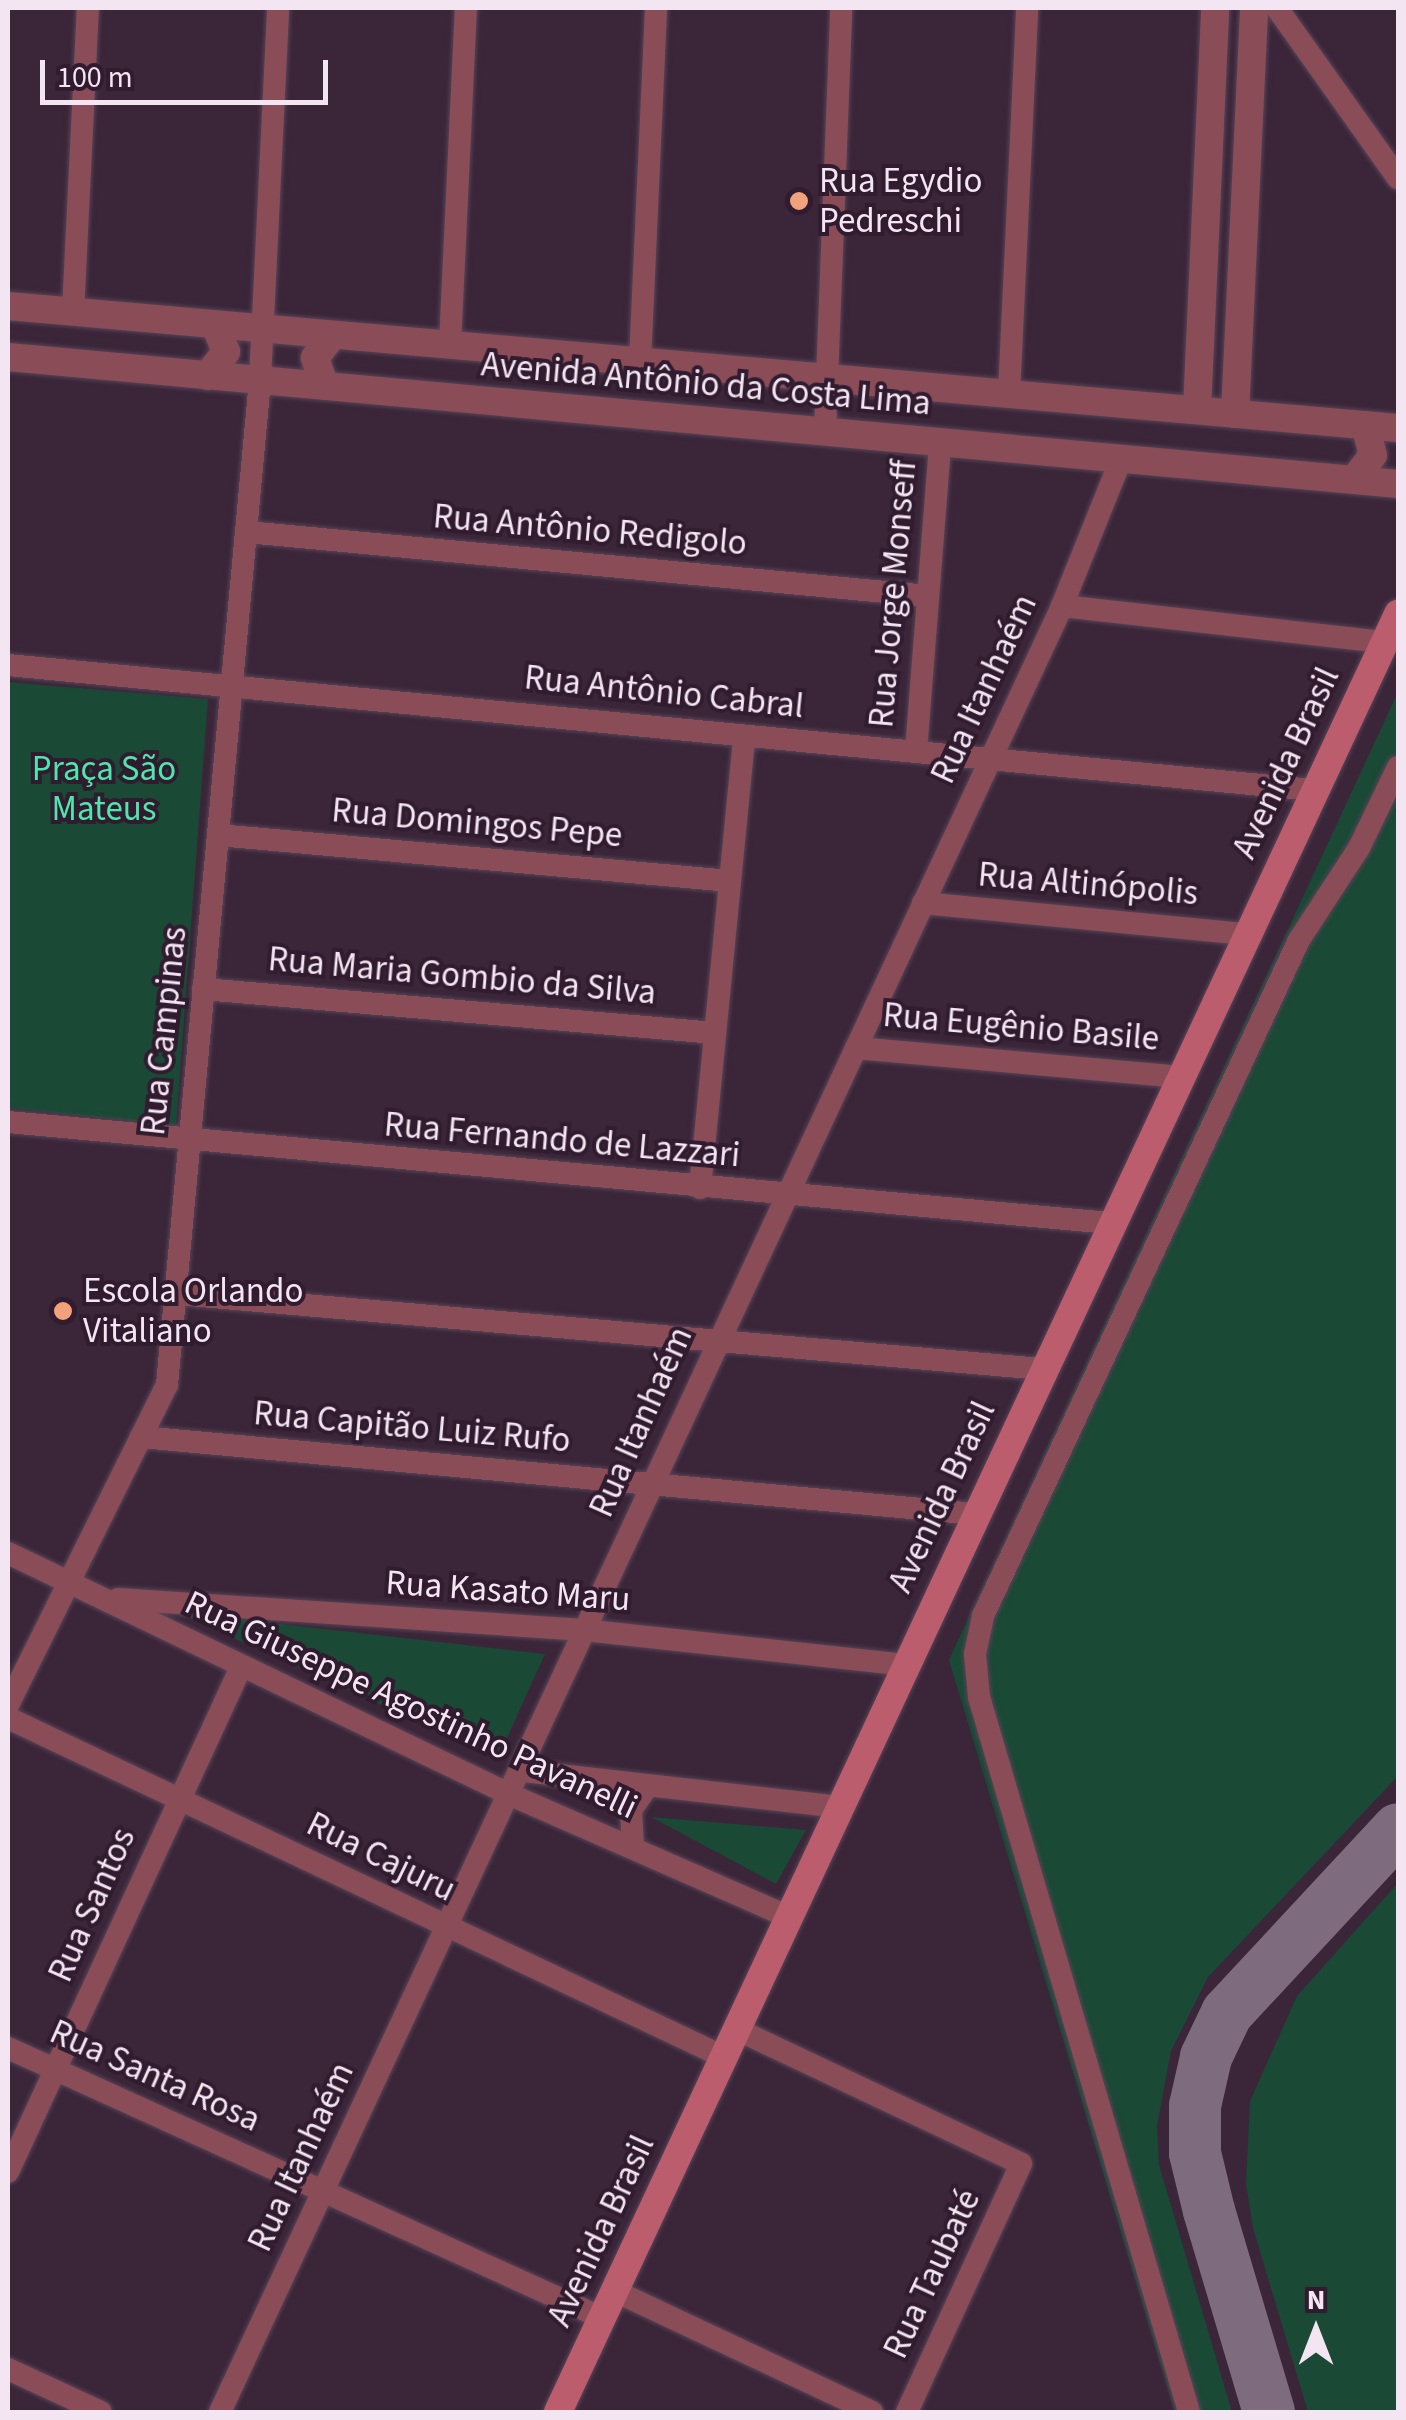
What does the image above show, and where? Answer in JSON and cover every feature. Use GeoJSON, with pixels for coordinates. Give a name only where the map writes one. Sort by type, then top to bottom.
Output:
{"type":"FeatureCollection","features":[{"type":"Feature","properties":{"kind":"main road","name":"Avenida Brasil"},"geometry":{"type":"LineString","coordinates":[[558,2412],[1110,1223],[1398,614]]}},
{"type":"Feature","properties":{"kind":"street"},"geometry":{"type":"LineString","coordinates":[[73,312],[88,8]]}},
{"type":"Feature","properties":{"kind":"street","name":"Rua Campinas"},"geometry":{"type":"LineString","coordinates":[[8,1705],[167,1385],[260,380],[278,8]]}},
{"type":"Feature","properties":{"kind":"street"},"geometry":{"type":"LineString","coordinates":[[450,345],[466,8]]}},
{"type":"Feature","properties":{"kind":"street"},"geometry":{"type":"LineString","coordinates":[[640,362],[656,8]]}},
{"type":"Feature","properties":{"kind":"street"},"geometry":{"type":"LineString","coordinates":[[825,432],[841,8]]}},
{"type":"Feature","properties":{"kind":"street"},"geometry":{"type":"LineString","coordinates":[[1009,394],[1027,8]]}},
{"type":"Feature","properties":{"kind":"street"},"geometry":{"type":"LineString","coordinates":[[1196,410],[1215,8]]}},
{"type":"Feature","properties":{"kind":"street"},"geometry":{"type":"LineString","coordinates":[[1235,414],[1254,8]]}},
{"type":"Feature","properties":{"kind":"street"},"geometry":{"type":"LineString","coordinates":[[1276,8],[1398,178]]}},
{"type":"Feature","properties":{"kind":"street","name":"Avenida Antônio da Costa Lima"},"geometry":{"type":"LineString","coordinates":[[8,306],[1398,428]]}},
{"type":"Feature","properties":{"kind":"street"},"geometry":{"type":"LineString","coordinates":[[208,376],[226,352],[215,325]]}},
{"type":"Feature","properties":{"kind":"street"},"geometry":{"type":"LineString","coordinates":[[325,386],[315,358],[333,335]]}},
{"type":"Feature","properties":{"kind":"street","name":"Avenida Antônio da Costa Lima"},"geometry":{"type":"LineString","coordinates":[[8,357],[1398,484]]}},
{"type":"Feature","properties":{"kind":"street"},"geometry":{"type":"LineString","coordinates":[[1354,480],[1373,455],[1365,425]]}},
{"type":"Feature","properties":{"kind":"street","name":"Rua Jorge Monseff"},"geometry":{"type":"LineString","coordinates":[[916,751],[940,443]]}},
{"type":"Feature","properties":{"kind":"street","name":"Rua Itanhaém"},"geometry":{"type":"LineString","coordinates":[[220,2412],[322,2188],[524,1771],[716,1340],[1062,606],[1121,460]]}},
{"type":"Feature","properties":{"kind":"street","name":"Rua Antônio Redigolo"},"geometry":{"type":"LineString","coordinates":[[246,532],[928,596]]}},
{"type":"Feature","properties":{"kind":"street"},"geometry":{"type":"LineString","coordinates":[[1062,606],[1385,642]]}},
{"type":"Feature","properties":{"kind":"street","name":"Rua Antônio Cabral"},"geometry":{"type":"LineString","coordinates":[[8,665],[234,682],[1314,790]]}},
{"type":"Feature","properties":{"kind":"street"},"geometry":{"type":"LineString","coordinates":[[700,1188],[744,736]]}},
{"type":"Feature","properties":{"kind":"street"},"geometry":{"type":"LineString","coordinates":[[1190,2412],[979,1697],[976,1654],[983,1616],[1290,958],[1359,848],[1398,766]]}},
{"type":"Feature","properties":{"kind":"street","name":"Rua Domingos Pepe"},"geometry":{"type":"LineString","coordinates":[[218,835],[730,881]]}},
{"type":"Feature","properties":{"kind":"street","name":"Rua Altinópolis"},"geometry":{"type":"LineString","coordinates":[[923,903],[1246,934]]}},
{"type":"Feature","properties":{"kind":"street","name":"Rua Maria Gombio da Silva"},"geometry":{"type":"LineString","coordinates":[[203,990],[715,1033]]}},
{"type":"Feature","properties":{"kind":"street","name":"Rua Eugênio Basile"},"geometry":{"type":"LineString","coordinates":[[856,1048],[1179,1077]]}},
{"type":"Feature","properties":{"kind":"street","name":"Rua Fernando de Lazzari"},"geometry":{"type":"LineString","coordinates":[[8,1122],[1110,1223]]}},
{"type":"Feature","properties":{"kind":"street"},"geometry":{"type":"LineString","coordinates":[[178,1294],[1042,1369]]}},
{"type":"Feature","properties":{"kind":"street","name":"Rua Capitão Luiz Rufo"},"geometry":{"type":"LineString","coordinates":[[141,1437],[976,1514]]}},
{"type":"Feature","properties":{"kind":"street","name":"Rua Giuseppe Agostinho Pavanelli"},"geometry":{"type":"LineString","coordinates":[[8,1553],[512,1795],[787,1916]]}},
{"type":"Feature","properties":{"kind":"street","name":"Rua Kasato Maru"},"geometry":{"type":"LineString","coordinates":[[104,1598],[584,1630],[906,1664]]}},
{"type":"Feature","properties":{"kind":"street","name":"Rua Santos"},"geometry":{"type":"LineString","coordinates":[[8,2172],[241,1667]]}},
{"type":"Feature","properties":{"kind":"street","name":"Rua Cajuru"},"geometry":{"type":"LineString","coordinates":[[8,1718],[724,2057]]}},
{"type":"Feature","properties":{"kind":"street"},"geometry":{"type":"LineString","coordinates":[[524,1771],[840,1807]]}},
{"type":"Feature","properties":{"kind":"street"},"geometry":{"type":"LineString","coordinates":[[633,1848],[631,1810],[648,1786]]}},
{"type":"Feature","properties":{"kind":"street","name":"Rua Taubaté"},"geometry":{"type":"LineString","coordinates":[[736,2029],[1021,2164],[907,2412]]}},
{"type":"Feature","properties":{"kind":"street","name":"Rua Santa Rosa"},"geometry":{"type":"LineString","coordinates":[[8,2048],[55,2074],[322,2188],[602,2318]]}},
{"type":"Feature","properties":{"kind":"street"},"geometry":{"type":"LineString","coordinates":[[615,2290],[872,2412]]}},
{"type":"Feature","properties":{"kind":"street"},"geometry":{"type":"LineString","coordinates":[[8,2369],[101,2412]]}},
{"type":"Feature","properties":{"kind":"green space","name":"Praça São Mateus"},"geometry":{"type":"Polygon","coordinates":[[[8,682],[208,699],[176,1126],[8,1108],[8,682]]]}},
{"type":"Feature","properties":{"kind":"green space"},"geometry":{"type":"Polygon","coordinates":[[[1398,692],[1398,1776],[1208,1977],[1171,2051],[1157,2126],[1159,2165],[1232,2412],[1175,2412],[949,1660],[1398,692]]]}},
{"type":"Feature","properties":{"kind":"green space"},"geometry":{"type":"Polygon","coordinates":[[[176,1612],[545,1654],[498,1758],[176,1612]]]}},
{"type":"Feature","properties":{"kind":"green space"},"geometry":{"type":"Polygon","coordinates":[[[651,1817],[806,1830],[776,1884],[651,1817]]]}},
{"type":"Feature","properties":{"kind":"green space"},"geometry":{"type":"Polygon","coordinates":[[[1398,1883],[1398,2412],[1308,2412],[1253,2228],[1246,2184],[1250,2101],[1297,1996],[1398,1883]]]}},
{"type":"Feature","properties":{"kind":"taxiway"},"geometry":{"type":"LineString","coordinates":[[1269,2412],[1209,2211],[1195,2153],[1195,2106],[1206,2057],[1227,2013],[1398,1829]]}},
{"type":"Feature","properties":{"kind":"place","name":"Rua Egydio Pedreschi"},"geometry":{"type":"Point","coordinates":[799,201]}},
{"type":"Feature","properties":{"kind":"place","name":"Escola Orlando Vitaliano"},"geometry":{"type":"Point","coordinates":[63,1311]}}]}
